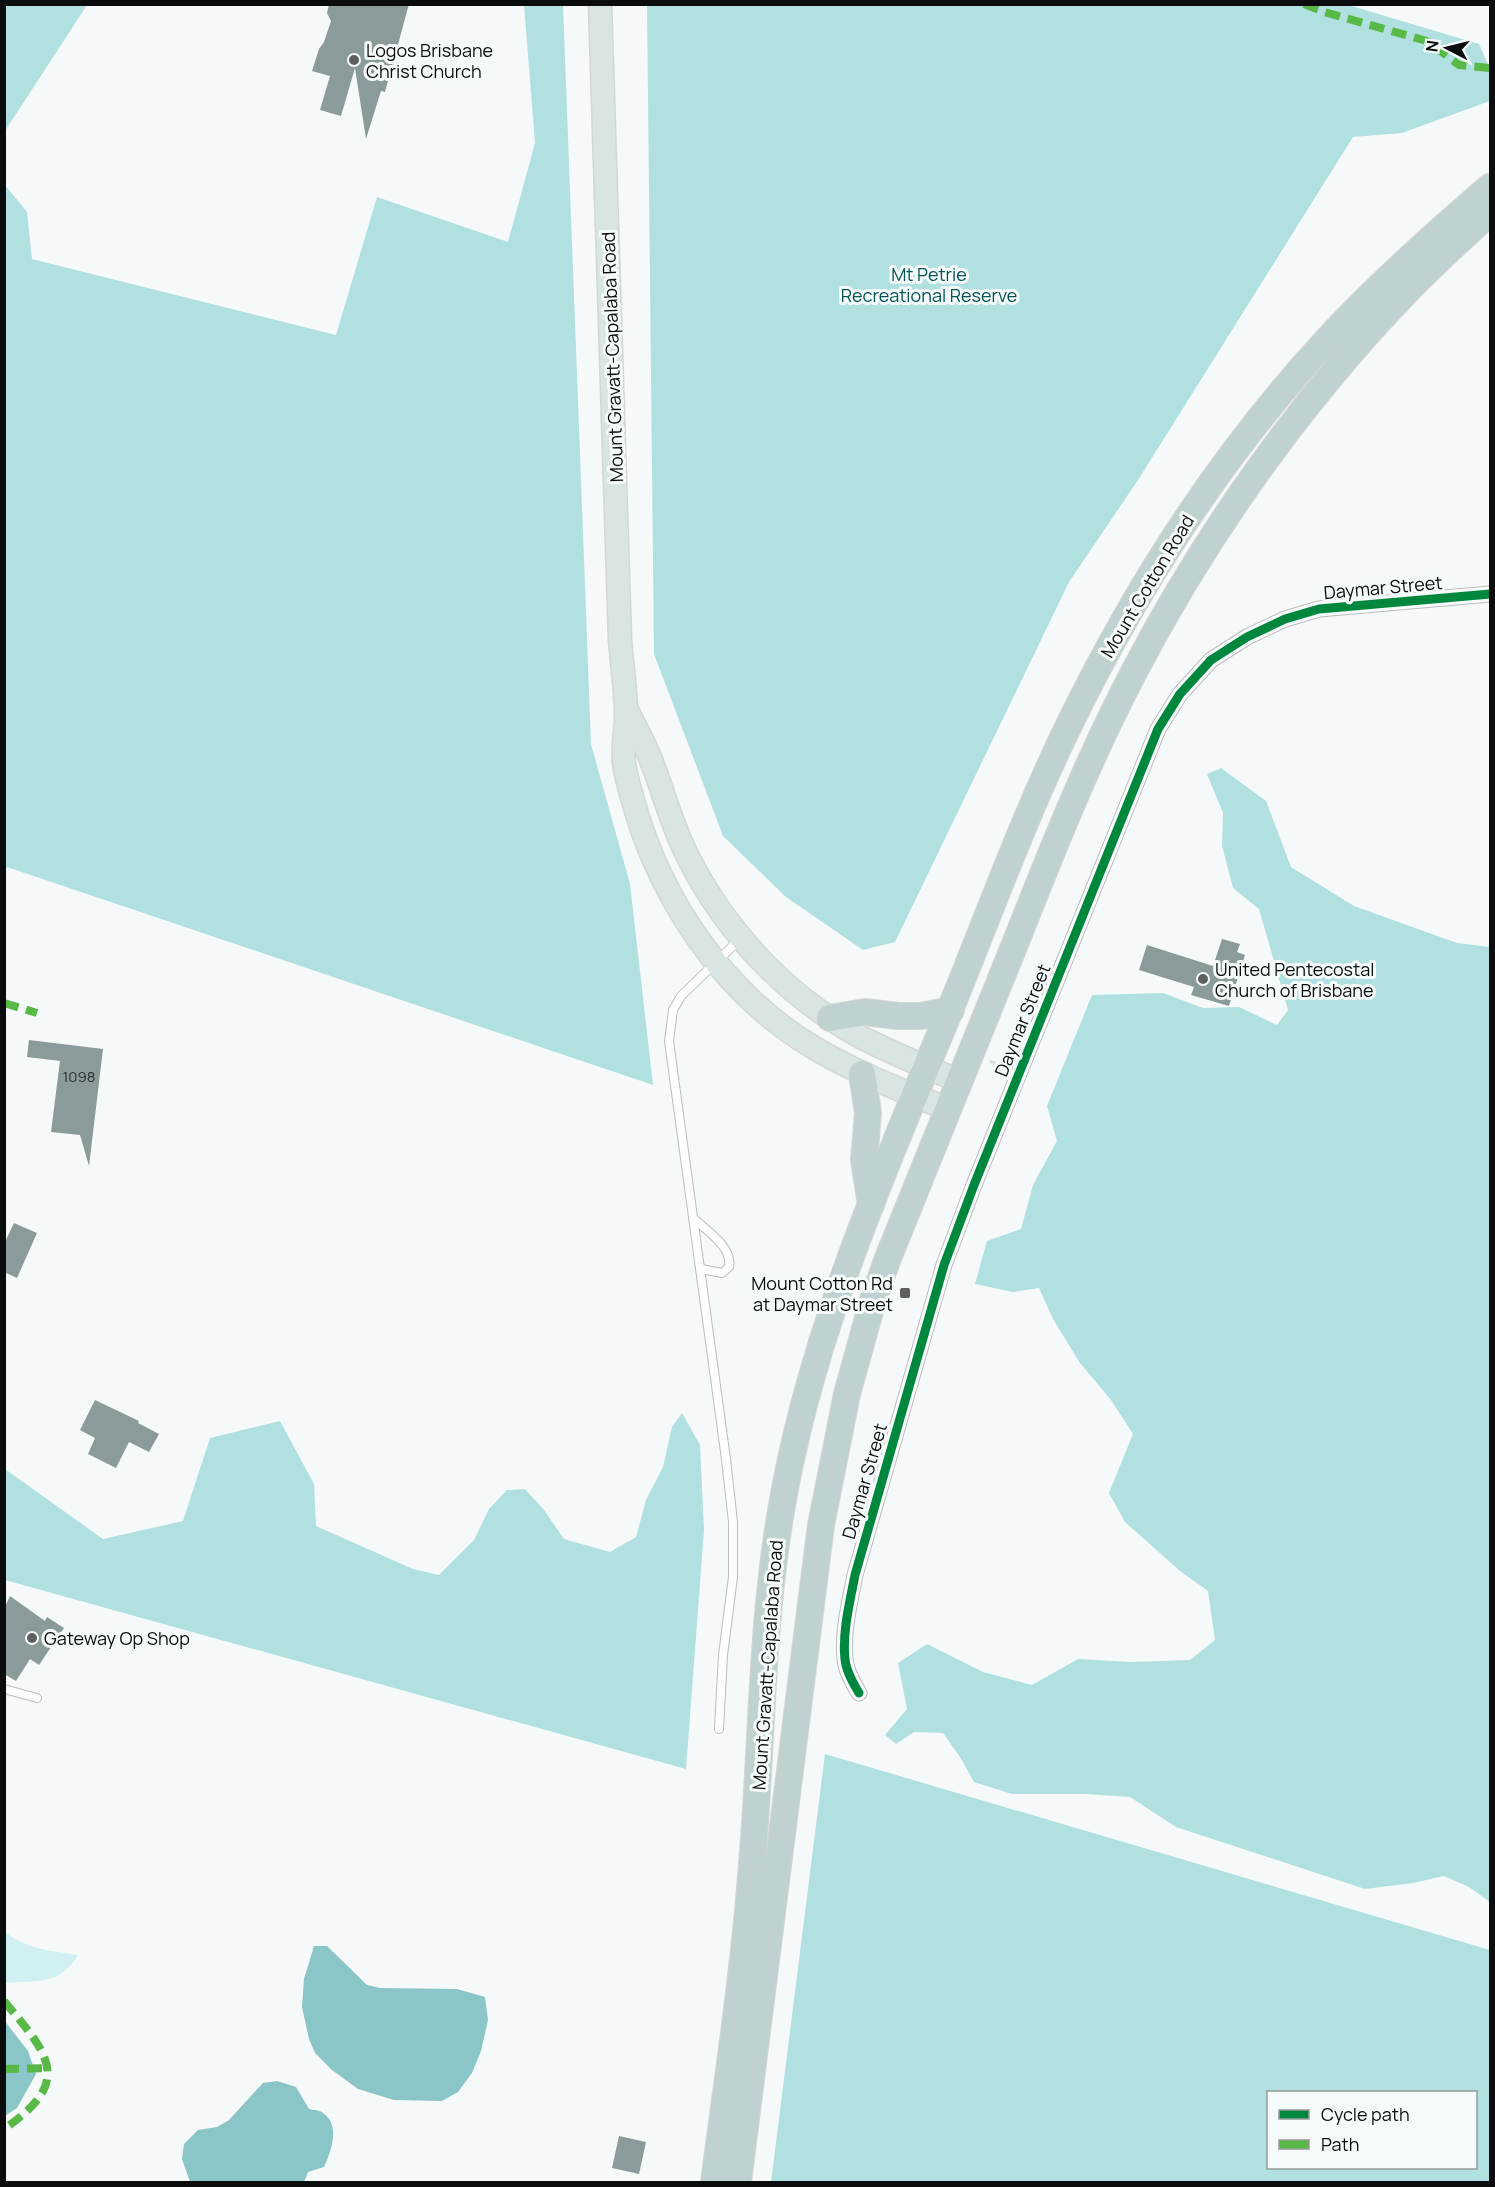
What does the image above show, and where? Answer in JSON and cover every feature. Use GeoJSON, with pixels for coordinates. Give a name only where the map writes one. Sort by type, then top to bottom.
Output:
{"type":"FeatureCollection","features":[{"type":"Feature","properties":{"kind":"highway","name":"Mount Cotton Road"},"geometry":{"type":"LineString","coordinates":[[927,1067],[1019,838],[1067,728],[1114,637],[1185,522],[1238,447],[1326,342],[1408,258],[1491,187]]}},
{"type":"Feature","properties":{"kind":"highway","name":"Mount Cotton Road"},"geometry":{"type":"LineString","coordinates":[[959,1082],[1090,760],[1134,670],[1170,607],[1252,481],[1350,353],[1407,291],[1491,212]]}},
{"type":"Feature","properties":{"kind":"highway"},"geometry":{"type":"LineString","coordinates":[[830,1018],[865,1012],[921,1016],[951,1010]]}},
{"type":"Feature","properties":{"kind":"highway","name":"Mount Gravatt-Capalaba Road"},"geometry":{"type":"LineString","coordinates":[[714,2182],[743,1958],[752,1865],[766,1636],[781,1508],[801,1413],[839,1286],[927,1067]]}},
{"type":"Feature","properties":{"kind":"highway"},"geometry":{"type":"LineString","coordinates":[[862,1074],[868,1113],[864,1161],[871,1205]]}},
{"type":"Feature","properties":{"kind":"highway","name":"Mount Gravatt-Capalaba Road"},"geometry":{"type":"LineString","coordinates":[[738,2182],[821,1525],[830,1471],[847,1394],[873,1300],[959,1082]]}},
{"type":"Feature","properties":{"kind":"main road","name":"Mount Gravatt-Capalaba Road"},"geometry":{"type":"LineString","coordinates":[[600,4],[620,631],[626,709],[624,762],[640,824],[661,876],[674,900],[715,961],[753,1001],[777,1022],[815,1048],[862,1074],[948,1109]]}},
{"type":"Feature","properties":{"kind":"main road","name":"Mount Gravatt-Capalaba Road"},"geometry":{"type":"LineString","coordinates":[[626,709],[649,754],[669,815],[687,856],[713,902],[741,938],[778,978],[830,1018],[861,1037],[959,1082]]}},
{"type":"Feature","properties":{"kind":"street","name":"Daymar Street"},"geometry":{"type":"LineString","coordinates":[[859,1693],[849,1674],[845,1659],[847,1618],[855,1575],[944,1265],[1158,729],[1180,694],[1211,660],[1247,637],[1285,619],[1319,609],[1491,594]]}},
{"type":"Feature","properties":{"kind":"lane"},"geometry":{"type":"LineString","coordinates":[[719,1729],[723,1655],[731,1599],[733,1522],[670,1057],[669,1031],[677,1002],[715,961],[741,938]]}},
{"type":"Feature","properties":{"kind":"lane"},"geometry":{"type":"LineString","coordinates":[[693,1218],[723,1246],[730,1258],[729,1267],[722,1273],[700,1269]]}},
{"type":"Feature","properties":{"kind":"lane"},"geometry":{"type":"LineString","coordinates":[[4,1689],[37,1698]]}},
{"type":"Feature","properties":{"kind":"shaded area"},"geometry":{"type":"Polygon","coordinates":[[[5,1932],[30,1946],[78,1955],[71,1965],[55,1977],[37,1981],[5,1983],[5,1932]]]}},
{"type":"Feature","properties":{"kind":"shaded area"},"geometry":{"type":"Polygon","coordinates":[[[314,1946],[327,1946],[367,1985],[380,1988],[457,1989],[485,1997],[488,2020],[481,2051],[472,2073],[458,2092],[442,2101],[394,2100],[358,2089],[332,2070],[315,2053],[309,2039],[302,2007],[304,1979],[314,1946]]]}},
{"type":"Feature","properties":{"kind":"shaded area"},"geometry":{"type":"Polygon","coordinates":[[[4,2020],[28,2051],[36,2074],[17,2108],[5,2116],[4,2020]]]}},
{"type":"Feature","properties":{"kind":"shaded area"},"geometry":{"type":"Polygon","coordinates":[[[277,2081],[296,2087],[309,2109],[320,2111],[332,2124],[333,2138],[324,2167],[308,2172],[304,2182],[190,2182],[182,2159],[184,2144],[198,2130],[217,2127],[229,2120],[263,2083],[277,2081]]]}},
{"type":"Feature","properties":{"kind":"green space","name":"Mt Petrie Recreational Reserve"},"geometry":{"type":"Polygon","coordinates":[[[1345,4],[1479,44],[1490,69],[1490,101],[1402,133],[1353,137],[1138,480],[1069,582],[895,942],[863,950],[786,897],[723,836],[654,654],[647,5],[1345,4]]]}},
{"type":"Feature","properties":{"kind":"green space"},"geometry":{"type":"Polygon","coordinates":[[[4,5],[87,5],[5,131],[4,5]]]}},
{"type":"Feature","properties":{"kind":"green space"},"geometry":{"type":"Polygon","coordinates":[[[524,5],[563,5],[591,744],[630,884],[653,1085],[7,867],[5,872],[5,185],[27,212],[32,259],[336,335],[377,197],[508,242],[535,143],[524,5]]]}},
{"type":"Feature","properties":{"kind":"green space"},"geometry":{"type":"Polygon","coordinates":[[[1221,768],[1266,801],[1291,867],[1354,906],[1457,943],[1490,947],[1490,1902],[1469,1887],[1444,1876],[1413,1883],[1365,1889],[1176,1827],[1130,1797],[1086,1794],[1012,1794],[974,1782],[943,1733],[914,1732],[896,1744],[885,1735],[907,1709],[898,1663],[927,1644],[983,1672],[1032,1685],[1078,1659],[1131,1662],[1190,1660],[1215,1640],[1208,1591],[1180,1571],[1125,1522],[1109,1493],[1133,1434],[1111,1400],[1080,1363],[1053,1319],[1039,1288],[1013,1292],[975,1284],[987,1241],[1021,1229],[1033,1185],[1057,1141],[1047,1106],[1092,995],[1163,993],[1203,1008],[1239,1007],[1277,1025],[1288,1010],[1259,909],[1233,888],[1222,846],[1223,813],[1207,774],[1221,768]]]}},
{"type":"Feature","properties":{"kind":"green space"},"geometry":{"type":"Polygon","coordinates":[[[682,1413],[700,1445],[704,1530],[686,1769],[5,1580],[5,1469],[103,1539],[183,1521],[210,1438],[280,1421],[314,1484],[316,1526],[413,1569],[439,1575],[474,1540],[489,1509],[507,1490],[525,1489],[544,1510],[564,1539],[610,1552],[636,1537],[646,1500],[663,1467],[672,1427],[682,1413]]]}},
{"type":"Feature","properties":{"kind":"green space"},"geometry":{"type":"Polygon","coordinates":[[[825,1754],[1490,1950],[1490,2182],[771,2182],[825,1754]]]}},
{"type":"Feature","properties":{"kind":"building","name":"Logos Brisbane Christ Church"},"geometry":{"type":"Polygon","coordinates":[[[329,4],[409,4],[385,92],[381,91],[366,139],[355,68],[341,116],[320,110],[330,76],[312,71],[331,21],[327,13],[329,4]]]}},
{"type":"Feature","properties":{"kind":"building","name":"United Pentecostal Church of Brisbane"},"geometry":{"type":"Polygon","coordinates":[[[1222,939],[1240,944],[1237,952],[1245,955],[1229,1006],[1191,995],[1194,987],[1139,970],[1147,945],[1213,966],[1222,939]]]}},
{"type":"Feature","properties":{"kind":"building"},"geometry":{"type":"Polygon","coordinates":[[[29,1040],[103,1049],[89,1166],[80,1135],[51,1132],[60,1061],[27,1057],[29,1040]]]}},
{"type":"Feature","properties":{"kind":"building"},"geometry":{"type":"Polygon","coordinates":[[[14,1223],[37,1233],[17,1278],[4,1272],[4,1244],[14,1223]]]}},
{"type":"Feature","properties":{"kind":"building"},"geometry":{"type":"Polygon","coordinates":[[[95,1400],[139,1421],[138,1423],[159,1434],[149,1452],[129,1442],[116,1468],[88,1454],[95,1438],[80,1430],[95,1400]]]}},
{"type":"Feature","properties":{"kind":"building","name":"Gateway Op Shop"},"geometry":{"type":"Polygon","coordinates":[[[10,1596],[45,1621],[47,1617],[64,1628],[39,1665],[30,1659],[16,1681],[4,1674],[4,1609],[10,1596]]]}},
{"type":"Feature","properties":{"kind":"building"},"geometry":{"type":"Polygon","coordinates":[[[619,2136],[646,2142],[639,2174],[612,2168],[619,2136]]]}},
{"type":"Feature","properties":{"kind":"marked path"},"geometry":{"type":"LineString","coordinates":[[1304,4],[1324,12],[1427,41],[1459,65],[1490,68]]}},
{"type":"Feature","properties":{"kind":"marked path"},"geometry":{"type":"LineString","coordinates":[[4,1003],[37,1013]]}},
{"type":"Feature","properties":{"kind":"marked path"},"geometry":{"type":"LineString","coordinates":[[4,2001],[33,2037],[47,2067],[47,2082],[40,2096],[26,2112],[4,2129]]}},
{"type":"Feature","properties":{"kind":"marked path"},"geometry":{"type":"LineString","coordinates":[[4,2069],[48,2068]]}},
{"type":"Feature","properties":{"kind":"cycle path"},"geometry":{"type":"LineString","coordinates":[[859,1693],[848,1672],[844,1649],[851,1595],[944,1265],[974,1185],[1158,729],[1180,694],[1211,660],[1247,637],[1285,619],[1319,609],[1490,594]]}},
{"type":"Feature","properties":{"kind":"place","name":"Logos Brisbane Christ Church"},"geometry":{"type":"Point","coordinates":[354,60]}},
{"type":"Feature","properties":{"kind":"place","name":"United Pentecostal Church of Brisbane"},"geometry":{"type":"Point","coordinates":[1203,979]}},
{"type":"Feature","properties":{"kind":"place","name":"Mount Cotton Rd at Daymar Street"},"geometry":{"type":"Point","coordinates":[905,1293]}},
{"type":"Feature","properties":{"kind":"place","name":"Gateway Op Shop"},"geometry":{"type":"Point","coordinates":[32,1638]}}]}
